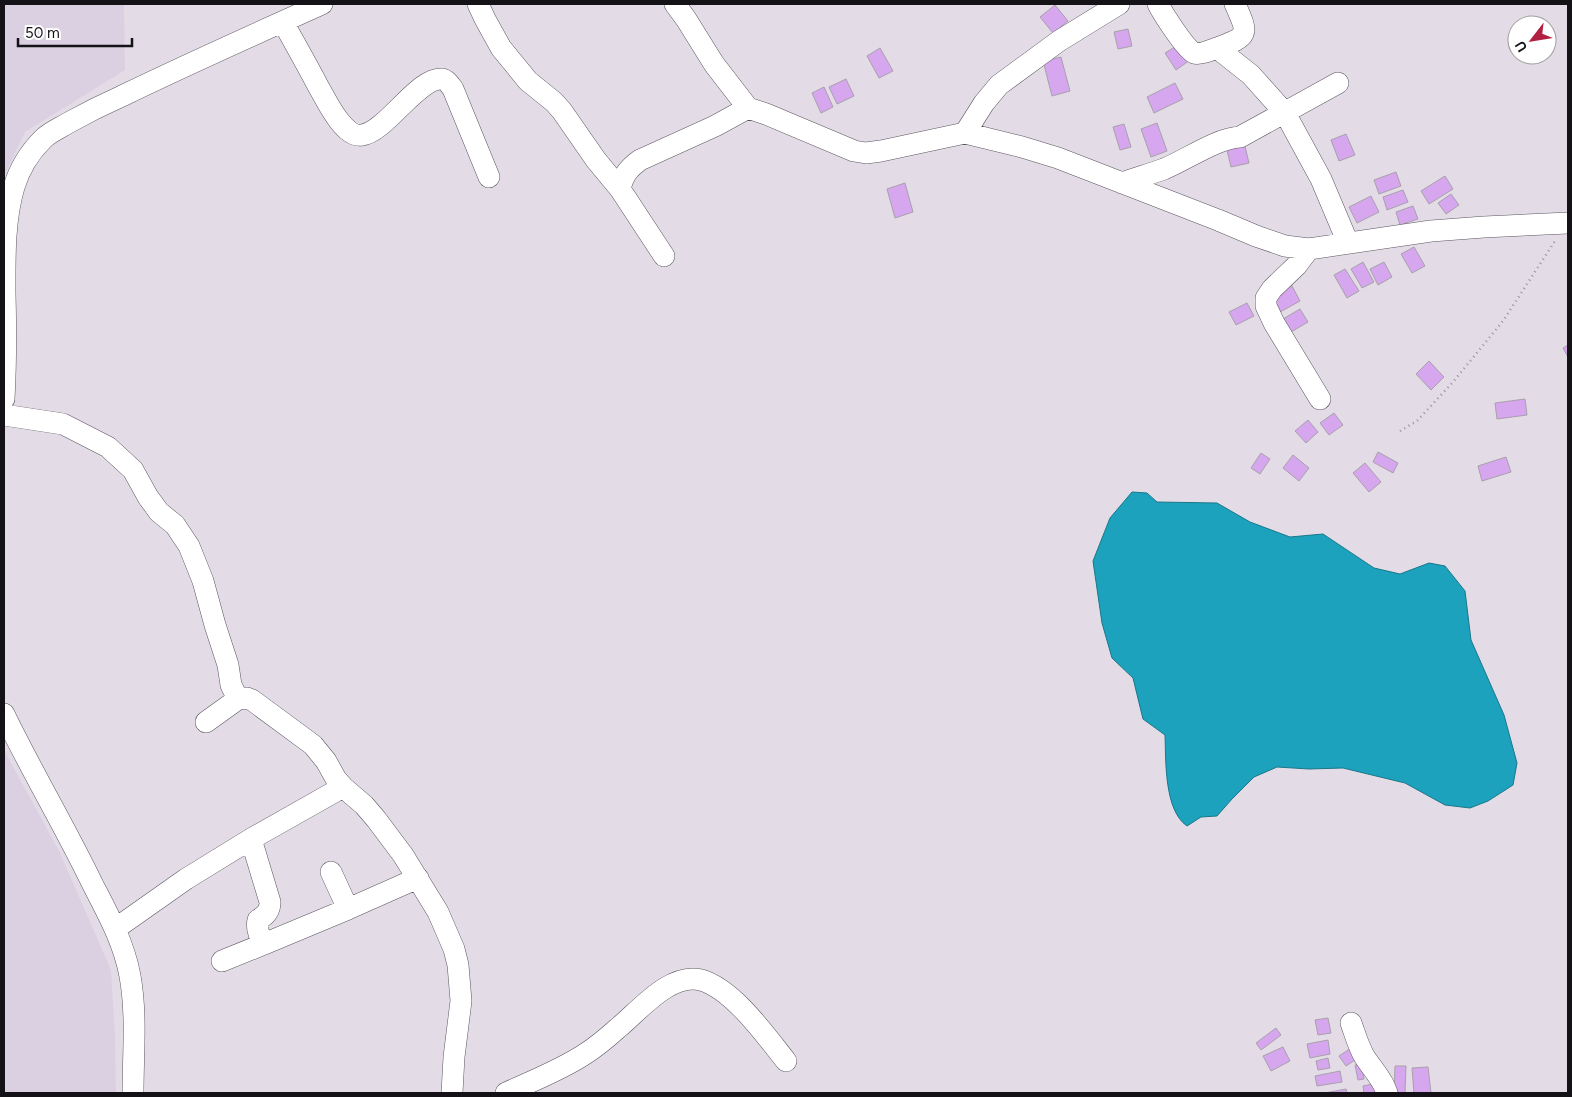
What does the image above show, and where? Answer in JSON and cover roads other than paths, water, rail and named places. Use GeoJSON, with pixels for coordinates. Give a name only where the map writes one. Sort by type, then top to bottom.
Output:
{"type":"FeatureCollection","features":[{"type":"Feature","properties":{"kind":"street"},"geometry":{"type":"LineString","coordinates":[[4,399],[6,364],[6,245],[9,209],[14,186],[23,166],[43,138],[85,114],[194,61],[322,4]]}},
{"type":"Feature","properties":{"kind":"street"},"geometry":{"type":"LineString","coordinates":[[478,4],[493,35],[505,54],[528,81],[562,111],[596,160],[620,189],[664,256]]}},
{"type":"Feature","properties":{"kind":"street"},"geometry":{"type":"LineString","coordinates":[[674,4],[686,19],[714,64],[748,108],[854,151],[866,153],[881,151],[965,133],[1031,150],[1096,172],[1256,236],[1285,246],[1309,249],[1430,231],[1484,226],[1567,223]]}},
{"type":"Feature","properties":{"kind":"street"},"geometry":{"type":"LineString","coordinates":[[965,133],[999,85],[1059,40],[1119,4]]}},
{"type":"Feature","properties":{"kind":"street"},"geometry":{"type":"LineString","coordinates":[[1158,4],[1191,51],[1198,53],[1237,41],[1244,34],[1242,21],[1234,4]]}},
{"type":"Feature","properties":{"kind":"street"},"geometry":{"type":"LineString","coordinates":[[283,22],[333,112],[345,127],[356,135],[362,135],[376,128],[421,87],[442,79],[447,82],[453,89],[489,177]]}},
{"type":"Feature","properties":{"kind":"street"},"geometry":{"type":"LineString","coordinates":[[1217,48],[1251,75],[1285,113],[1321,179],[1348,243]]}},
{"type":"Feature","properties":{"kind":"street"},"geometry":{"type":"LineString","coordinates":[[1122,183],[1164,169],[1232,137],[1240,137],[1338,83]]}},
{"type":"Feature","properties":{"kind":"street"},"geometry":{"type":"LineString","coordinates":[[620,189],[625,174],[630,167],[640,160],[715,126],[748,108]]}},
{"type":"Feature","properties":{"kind":"street"},"geometry":{"type":"LineString","coordinates":[[1309,249],[1296,266],[1272,289],[1266,298],[1266,306],[1274,323],[1320,399]]}},
{"type":"Feature","properties":{"kind":"street"},"geometry":{"type":"LineString","coordinates":[[4,415],[63,424],[108,447],[133,470],[148,498],[159,512],[175,525],[189,546],[207,594],[228,665],[231,685],[238,698]]}},
{"type":"Feature","properties":{"kind":"street"},"geometry":{"type":"LineString","coordinates":[[206,722],[238,698],[247,698],[258,704],[313,745],[326,761],[343,788],[364,805],[376,818],[418,878],[448,933],[458,965],[460,1001],[452,1093]]}},
{"type":"Feature","properties":{"kind":"street"},"geometry":{"type":"LineString","coordinates":[[4,714],[66,830],[124,950],[133,1002],[133,1093]]}},
{"type":"Feature","properties":{"kind":"street"},"geometry":{"type":"LineString","coordinates":[[115,929],[186,879],[251,839],[343,788]]}},
{"type":"Feature","properties":{"kind":"street"},"geometry":{"type":"LineString","coordinates":[[251,839],[270,902],[270,909],[265,916],[258,920],[257,924],[258,932],[264,944]]}},
{"type":"Feature","properties":{"kind":"street"},"geometry":{"type":"LineString","coordinates":[[330,872],[348,909]]}},
{"type":"Feature","properties":{"kind":"street"},"geometry":{"type":"LineString","coordinates":[[222,961],[418,878]]}},
{"type":"Feature","properties":{"kind":"street"},"geometry":{"type":"LineString","coordinates":[[506,1093],[585,1054],[619,1028],[659,992],[681,981],[692,979],[710,983],[733,1000],[786,1061]]}},
{"type":"Feature","properties":{"kind":"street"},"geometry":{"type":"LineString","coordinates":[[1351,1023],[1358,1045],[1385,1085],[1387,1093]]}},
{"type":"Feature","properties":{"kind":"water"},"geometry":{"type":"Polygon","coordinates":[[[1132,492],[1147,493],[1157,502],[1217,503],[1250,522],[1290,537],[1323,534],[1374,568],[1400,574],[1429,563],[1445,566],[1465,591],[1471,640],[1504,715],[1517,763],[1513,785],[1488,801],[1470,808],[1445,805],[1405,783],[1343,768],[1309,769],[1277,767],[1254,777],[1217,816],[1201,817],[1187,826],[1179,819],[1170,797],[1166,771],[1165,735],[1143,719],[1133,678],[1112,658],[1102,623],[1093,561],[1110,518],[1132,492]]]}}]}
